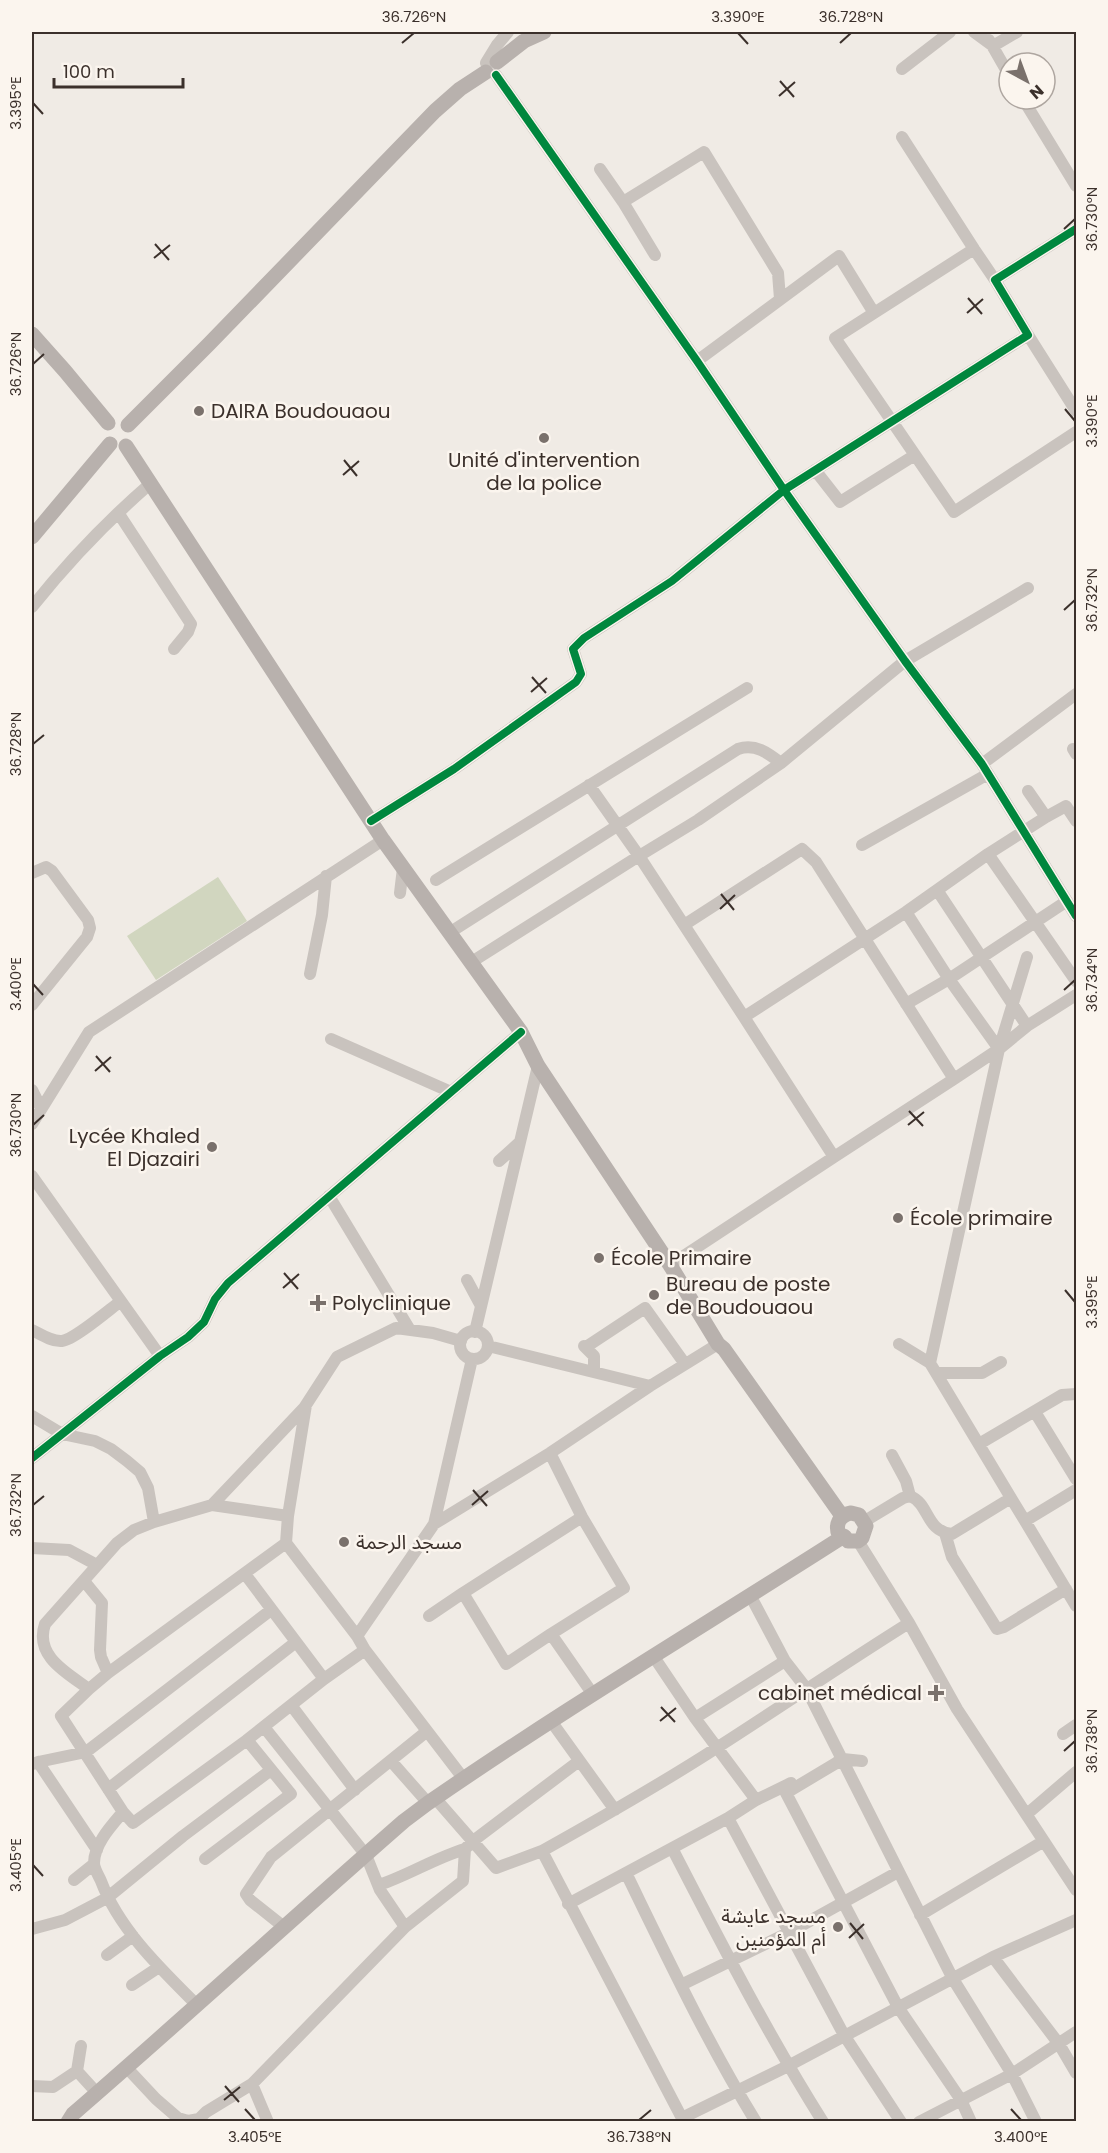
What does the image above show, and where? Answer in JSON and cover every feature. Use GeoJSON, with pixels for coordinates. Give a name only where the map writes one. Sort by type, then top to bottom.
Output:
{"type":"FeatureCollection","features":[{"type":"Feature","properties":{"kind":"main road"},"geometry":{"type":"LineString","coordinates":[[491,67],[504,44],[525,32]]}},
{"type":"Feature","properties":{"kind":"main road"},"geometry":{"type":"LineString","coordinates":[[128,425],[435,111],[460,89],[524,41],[544,32]]}},
{"type":"Feature","properties":{"kind":"main road"},"geometry":{"type":"LineString","coordinates":[[32,334],[108,423]]}},
{"type":"Feature","properties":{"kind":"main road"},"geometry":{"type":"LineString","coordinates":[[118,420],[128,425],[132,438],[126,447],[118,450],[113,449],[110,444],[105,444],[102,435],[108,423],[118,420]]}},
{"type":"Feature","properties":{"kind":"main road"},"geometry":{"type":"LineString","coordinates":[[32,537],[110,444]]}},
{"type":"Feature","properties":{"kind":"main road"},"geometry":{"type":"LineString","coordinates":[[126,447],[383,840],[521,1032],[538,1066],[670,1265],[718,1344],[724,1348],[842,1516]]}},
{"type":"Feature","properties":{"kind":"main road"},"geometry":{"type":"LineString","coordinates":[[68,2121],[196,2004],[366,1855],[432,1801],[592,1694],[750,1596],[851,1538],[865,1534],[865,1521],[855,1513],[842,1516],[837,1525],[839,1535],[851,1538]]}},
{"type":"Feature","properties":{"kind":"street"},"geometry":{"type":"LineString","coordinates":[[508,32],[497,45],[491,67],[697,361],[784,490],[985,769],[1077,916]]}},
{"type":"Feature","properties":{"kind":"street"},"geometry":{"type":"LineString","coordinates":[[902,69],[950,32]]}},
{"type":"Feature","properties":{"kind":"street"},"geometry":{"type":"LineString","coordinates":[[974,32],[993,46]]}},
{"type":"Feature","properties":{"kind":"street"},"geometry":{"type":"LineString","coordinates":[[983,32],[997,53]]}},
{"type":"Feature","properties":{"kind":"street"},"geometry":{"type":"LineString","coordinates":[[993,46],[1017,32]]}},
{"type":"Feature","properties":{"kind":"street"},"geometry":{"type":"LineString","coordinates":[[1030,111],[1077,186]]}},
{"type":"Feature","properties":{"kind":"street"},"geometry":{"type":"LineString","coordinates":[[902,137],[1077,411]]}},
{"type":"Feature","properties":{"kind":"street"},"geometry":{"type":"LineString","coordinates":[[623,202],[704,152],[778,273],[780,299]]}},
{"type":"Feature","properties":{"kind":"street"},"geometry":{"type":"LineString","coordinates":[[600,168],[656,255]]}},
{"type":"Feature","properties":{"kind":"street"},"geometry":{"type":"LineString","coordinates":[[995,280],[1077,229]]}},
{"type":"Feature","properties":{"kind":"street"},"geometry":{"type":"LineString","coordinates":[[974,249],[835,338],[954,512],[1077,432]]}},
{"type":"Feature","properties":{"kind":"street"},"geometry":{"type":"LineString","coordinates":[[697,361],[839,255],[874,313]]}},
{"type":"Feature","properties":{"kind":"street"},"geometry":{"type":"LineString","coordinates":[[371,820],[454,769],[576,682],[581,674],[573,649],[584,638],[672,581],[784,490],[1028,335]]}},
{"type":"Feature","properties":{"kind":"street"},"geometry":{"type":"LineString","coordinates":[[815,471],[840,502],[915,455]]}},
{"type":"Feature","properties":{"kind":"street"},"geometry":{"type":"LineString","coordinates":[[32,607],[61,570],[119,514],[124,506],[151,483]]}},
{"type":"Feature","properties":{"kind":"street"},"geometry":{"type":"LineString","coordinates":[[119,514],[191,624],[188,632],[174,649]]}},
{"type":"Feature","properties":{"kind":"street"},"geometry":{"type":"LineString","coordinates":[[470,963],[698,820],[781,763],[905,661],[1028,588]]}},
{"type":"Feature","properties":{"kind":"street"},"geometry":{"type":"LineString","coordinates":[[436,880],[747,688]]}},
{"type":"Feature","properties":{"kind":"street"},"geometry":{"type":"LineString","coordinates":[[862,845],[985,769],[1077,694]]}},
{"type":"Feature","properties":{"kind":"street"},"geometry":{"type":"LineString","coordinates":[[449,933],[738,749],[747,746],[759,749],[781,763]]}},
{"type":"Feature","properties":{"kind":"street"},"geometry":{"type":"LineString","coordinates":[[589,785],[639,856],[834,1157]]}},
{"type":"Feature","properties":{"kind":"street"},"geometry":{"type":"LineString","coordinates":[[1028,791],[1046,817]]}},
{"type":"Feature","properties":{"kind":"street"},"geometry":{"type":"LineString","coordinates":[[744,1017],[906,912],[988,854],[1077,798]]}},
{"type":"Feature","properties":{"kind":"street"},"geometry":{"type":"LineString","coordinates":[[1066,806],[1077,821]]}},
{"type":"Feature","properties":{"kind":"street"},"geometry":{"type":"LineString","coordinates":[[32,1124],[89,1032],[383,840]]}},
{"type":"Feature","properties":{"kind":"street"},"geometry":{"type":"LineString","coordinates":[[684,925],[802,849],[816,862],[954,1079]]}},
{"type":"Feature","properties":{"kind":"street"},"geometry":{"type":"LineString","coordinates":[[988,854],[1077,981]]}},
{"type":"Feature","properties":{"kind":"street"},"geometry":{"type":"LineString","coordinates":[[32,873],[46,867],[52,871],[88,920],[90,928],[87,937],[32,1005]]}},
{"type":"Feature","properties":{"kind":"street"},"geometry":{"type":"LineString","coordinates":[[400,893],[403,868]]}},
{"type":"Feature","properties":{"kind":"street"},"geometry":{"type":"LineString","coordinates":[[310,974],[322,915],[326,876]]}},
{"type":"Feature","properties":{"kind":"street"},"geometry":{"type":"LineString","coordinates":[[937,890],[1027,1026]]}},
{"type":"Feature","properties":{"kind":"street"},"geometry":{"type":"LineString","coordinates":[[906,1004],[949,979],[1067,901]]}},
{"type":"Feature","properties":{"kind":"street"},"geometry":{"type":"LineString","coordinates":[[906,912],[949,979],[999,1049]]}},
{"type":"Feature","properties":{"kind":"street"},"geometry":{"type":"LineString","coordinates":[[933,1368],[999,1049],[1027,957]]}},
{"type":"Feature","properties":{"kind":"street"},"geometry":{"type":"LineString","coordinates":[[670,1265],[954,1079],[999,1049],[1027,1026],[1077,995]]}},
{"type":"Feature","properties":{"kind":"street"},"geometry":{"type":"LineString","coordinates":[[32,1458],[160,1356],[188,1337],[204,1322],[215,1299],[228,1282],[521,1032]]}},
{"type":"Feature","properties":{"kind":"street"},"geometry":{"type":"LineString","coordinates":[[331,1039],[451,1092]]}},
{"type":"Feature","properties":{"kind":"street"},"geometry":{"type":"LineString","coordinates":[[475,1332],[538,1066]]}},
{"type":"Feature","properties":{"kind":"street"},"geometry":{"type":"LineString","coordinates":[[32,1090],[41,1108]]}},
{"type":"Feature","properties":{"kind":"street"},"geometry":{"type":"LineString","coordinates":[[499,1161],[520,1142]]}},
{"type":"Feature","properties":{"kind":"street"},"geometry":{"type":"LineString","coordinates":[[32,1176],[160,1356]]}},
{"type":"Feature","properties":{"kind":"street"},"geometry":{"type":"LineString","coordinates":[[329,1196],[410,1330]]}},
{"type":"Feature","properties":{"kind":"street"},"geometry":{"type":"LineString","coordinates":[[467,1280],[481,1306]]}},
{"type":"Feature","properties":{"kind":"street"},"geometry":{"type":"LineString","coordinates":[[32,1330],[51,1339],[63,1341],[72,1337],[121,1301]]}},
{"type":"Feature","properties":{"kind":"street"},"geometry":{"type":"LineString","coordinates":[[594,1372],[594,1356],[585,1346],[645,1308],[685,1364]]}},
{"type":"Feature","properties":{"kind":"street"},"geometry":{"type":"LineString","coordinates":[[212,1505],[306,1405],[337,1357],[396,1328],[461,1341]]}},
{"type":"Feature","properties":{"kind":"street"},"geometry":{"type":"LineString","coordinates":[[472,1359],[462,1350],[461,1341],[467,1334],[475,1332],[483,1335],[488,1346]]}},
{"type":"Feature","properties":{"kind":"street"},"geometry":{"type":"LineString","coordinates":[[434,1524],[550,1453],[718,1344]]}},
{"type":"Feature","properties":{"kind":"street"},"geometry":{"type":"LineString","coordinates":[[899,1344],[933,1368],[1077,1606]]}},
{"type":"Feature","properties":{"kind":"street"},"geometry":{"type":"LineString","coordinates":[[472,1359],[481,1357],[488,1346]]}},
{"type":"Feature","properties":{"kind":"street"},"geometry":{"type":"LineString","coordinates":[[488,1346],[650,1386]]}},
{"type":"Feature","properties":{"kind":"street"},"geometry":{"type":"LineString","coordinates":[[357,1636],[434,1524],[472,1359]]}},
{"type":"Feature","properties":{"kind":"street"},"geometry":{"type":"LineString","coordinates":[[933,1368],[982,1373],[1001,1362]]}},
{"type":"Feature","properties":{"kind":"street"},"geometry":{"type":"LineString","coordinates":[[979,1444],[1062,1395],[1077,1394]]}},
{"type":"Feature","properties":{"kind":"street"},"geometry":{"type":"LineString","coordinates":[[306,1405],[288,1516],[286,1543],[463,1779]]}},
{"type":"Feature","properties":{"kind":"street"},"geometry":{"type":"LineString","coordinates":[[1035,1412],[1077,1479]]}},
{"type":"Feature","properties":{"kind":"street"},"geometry":{"type":"LineString","coordinates":[[32,1416],[62,1434],[95,1441],[111,1449],[140,1472],[148,1488],[154,1522]]}},
{"type":"Feature","properties":{"kind":"street"},"geometry":{"type":"LineString","coordinates":[[463,1593],[506,1664],[624,1588],[582,1517],[550,1453]]}},
{"type":"Feature","properties":{"kind":"street"},"geometry":{"type":"LineString","coordinates":[[892,1455],[906,1481],[910,1496],[919,1502],[933,1526],[945,1533],[958,1532],[1011,1498]]}},
{"type":"Feature","properties":{"kind":"street"},"geometry":{"type":"LineString","coordinates":[[1025,1521],[1077,1490]]}},
{"type":"Feature","properties":{"kind":"street"},"geometry":{"type":"LineString","coordinates":[[865,1521],[910,1496]]}},
{"type":"Feature","properties":{"kind":"street"},"geometry":{"type":"LineString","coordinates":[[89,1689],[54,1663],[45,1651],[41,1635],[45,1624],[125,1536],[154,1522],[212,1505],[288,1516]]}},
{"type":"Feature","properties":{"kind":"street"},"geometry":{"type":"LineString","coordinates":[[429,1616],[582,1517]]}},
{"type":"Feature","properties":{"kind":"street"},"geometry":{"type":"LineString","coordinates":[[945,1533],[952,1557],[997,1629],[1066,1589]]}},
{"type":"Feature","properties":{"kind":"street"},"geometry":{"type":"LineString","coordinates":[[851,1538],[909,1623],[957,1709],[1077,1890]]}},
{"type":"Feature","properties":{"kind":"street"},"geometry":{"type":"LineString","coordinates":[[286,1543],[108,1673],[61,1716],[123,1812],[132,1823],[247,1740],[324,1679],[365,1650]]}},
{"type":"Feature","properties":{"kind":"street"},"geometry":{"type":"LineString","coordinates":[[32,1548],[69,1550],[97,1565]]}},
{"type":"Feature","properties":{"kind":"street"},"geometry":{"type":"LineString","coordinates":[[245,1575],[324,1679]]}},
{"type":"Feature","properties":{"kind":"street"},"geometry":{"type":"LineString","coordinates":[[84,1581],[102,1603],[100,1650],[108,1673]]}},
{"type":"Feature","properties":{"kind":"street"},"geometry":{"type":"LineString","coordinates":[[750,1596],[785,1661],[806,1688],[952,1979],[1012,2074],[1036,2121]]}},
{"type":"Feature","properties":{"kind":"street"},"geometry":{"type":"LineString","coordinates":[[97,1850],[35,1763],[86,1752],[271,1610]]}},
{"type":"Feature","properties":{"kind":"street"},"geometry":{"type":"LineString","coordinates":[[391,1761],[432,1801],[469,1845],[496,1868],[542,1851],[615,1810],[718,1747],[909,1623]]}},
{"type":"Feature","properties":{"kind":"street"},"geometry":{"type":"LineString","coordinates":[[551,1634],[592,1694]]}},
{"type":"Feature","properties":{"kind":"street"},"geometry":{"type":"LineString","coordinates":[[108,1789],[296,1642]]}},
{"type":"Feature","properties":{"kind":"street"},"geometry":{"type":"LineString","coordinates":[[654,1657],[694,1718],[756,1800]]}},
{"type":"Feature","properties":{"kind":"street"},"geometry":{"type":"LineString","coordinates":[[694,1718],[785,1661]]}},
{"type":"Feature","properties":{"kind":"street"},"geometry":{"type":"LineString","coordinates":[[291,1705],[355,1790]]}},
{"type":"Feature","properties":{"kind":"street"},"geometry":{"type":"LineString","coordinates":[[551,1721],[615,1810]]}},
{"type":"Feature","properties":{"kind":"street"},"geometry":{"type":"LineString","coordinates":[[1063,1734],[1077,1725]]}},
{"type":"Feature","properties":{"kind":"street"},"geometry":{"type":"LineString","coordinates":[[264,1727],[366,1855],[380,1890],[405,1927]]}},
{"type":"Feature","properties":{"kind":"street"},"geometry":{"type":"LineString","coordinates":[[284,1927],[250,1900],[246,1894],[271,1857],[426,1732]]}},
{"type":"Feature","properties":{"kind":"street"},"geometry":{"type":"LineString","coordinates":[[206,1859],[291,1794],[247,1740]]}},
{"type":"Feature","properties":{"kind":"street"},"geometry":{"type":"LineString","coordinates":[[843,1759],[786,1792],[898,2007],[961,2100],[971,2121]]}},
{"type":"Feature","properties":{"kind":"street"},"geometry":{"type":"LineString","coordinates":[[568,1904],[728,1818],[756,1800],[843,1759],[862,1761]]}},
{"type":"Feature","properties":{"kind":"street"},"geometry":{"type":"LineString","coordinates":[[379,1885],[400,1878],[469,1845],[579,1761]]}},
{"type":"Feature","properties":{"kind":"street"},"geometry":{"type":"LineString","coordinates":[[32,1929],[65,1920],[107,1898],[183,1836],[271,1770]]}},
{"type":"Feature","properties":{"kind":"street"},"geometry":{"type":"LineString","coordinates":[[1027,1814],[1077,1772]]}},
{"type":"Feature","properties":{"kind":"street"},"geometry":{"type":"LineString","coordinates":[[123,1812],[109,1827],[97,1850],[94,1864],[107,1898],[133,1936],[159,1967],[196,2004]]}},
{"type":"Feature","properties":{"kind":"street"},"geometry":{"type":"LineString","coordinates":[[728,1818],[844,2035],[901,2121]]}},
{"type":"Feature","properties":{"kind":"street"},"geometry":{"type":"LineString","coordinates":[[920,1915],[1044,1841]]}},
{"type":"Feature","properties":{"kind":"street"},"geometry":{"type":"LineString","coordinates":[[128,2068],[156,2099],[178,2118],[189,2121],[199,2119],[206,2112],[252,2084],[405,1927],[463,1881],[469,1845]]}},
{"type":"Feature","properties":{"kind":"street"},"geometry":{"type":"LineString","coordinates":[[672,1848],[730,1961],[788,2066],[823,2121]]}},
{"type":"Feature","properties":{"kind":"street"},"geometry":{"type":"LineString","coordinates":[[542,1851],[683,2120],[993,1957],[1077,1920]]}},
{"type":"Feature","properties":{"kind":"street"},"geometry":{"type":"LineString","coordinates":[[74,1880],[94,1864]]}},
{"type":"Feature","properties":{"kind":"street"},"geometry":{"type":"LineString","coordinates":[[681,1985],[788,1933],[897,1872]]}},
{"type":"Feature","properties":{"kind":"street"},"geometry":{"type":"LineString","coordinates":[[626,1873],[681,1985],[737,2091],[756,2121]]}},
{"type":"Feature","properties":{"kind":"street"},"geometry":{"type":"LineString","coordinates":[[107,1955],[133,1936]]}},
{"type":"Feature","properties":{"kind":"street"},"geometry":{"type":"LineString","coordinates":[[993,1957],[1059,2044],[1077,2073]]}},
{"type":"Feature","properties":{"kind":"street"},"geometry":{"type":"LineString","coordinates":[[132,1985],[159,1967]]}},
{"type":"Feature","properties":{"kind":"street"},"geometry":{"type":"LineString","coordinates":[[919,2121],[1012,2074],[1077,2032]]}},
{"type":"Feature","properties":{"kind":"street"},"geometry":{"type":"LineString","coordinates":[[32,2086],[53,2087],[77,2071],[81,2046]]}},
{"type":"Feature","properties":{"kind":"street"},"geometry":{"type":"LineString","coordinates":[[77,2071],[97,2093]]}},
{"type":"Feature","properties":{"kind":"street"},"geometry":{"type":"LineString","coordinates":[[252,2084],[268,2121]]}},
{"type":"Feature","properties":{"kind":"green space"},"geometry":{"type":"Polygon","coordinates":[[[218,877],[247,921],[156,980],[127,936],[218,877]]]}},
{"type":"Feature","properties":{"kind":"cycle path"},"geometry":{"type":"LineString","coordinates":[[496,75],[697,361],[784,490],[905,661],[982,764],[1076,916]]}},
{"type":"Feature","properties":{"kind":"cycle path"},"geometry":{"type":"LineString","coordinates":[[371,821],[454,769],[576,682],[581,674],[573,649],[584,638],[672,581],[784,490],[1028,335],[995,280],[1076,229]]}},
{"type":"Feature","properties":{"kind":"cycle path"},"geometry":{"type":"LineString","coordinates":[[32,1458],[160,1356],[188,1337],[204,1322],[215,1299],[228,1283],[521,1032]]}},
{"type":"Feature","properties":{"kind":"place","name":"DAIRA Boudouaou"},"geometry":{"type":"Point","coordinates":[199,411]}},
{"type":"Feature","properties":{"kind":"place","name":"Unité d'intervention de la police"},"geometry":{"type":"Point","coordinates":[544,438]}},
{"type":"Feature","properties":{"kind":"place","name":"Lycée Khaled El Djazairi"},"geometry":{"type":"Point","coordinates":[212,1147]}},
{"type":"Feature","properties":{"kind":"place","name":"École primaire"},"geometry":{"type":"Point","coordinates":[898,1218]}},
{"type":"Feature","properties":{"kind":"place","name":"École Primaire"},"geometry":{"type":"Point","coordinates":[599,1258]}},
{"type":"Feature","properties":{"kind":"place","name":"Bureau de poste de Boudouaou"},"geometry":{"type":"Point","coordinates":[654,1295]}},
{"type":"Feature","properties":{"kind":"place","name":"Polyclinique"},"geometry":{"type":"Point","coordinates":[318,1303]}},
{"type":"Feature","properties":{"kind":"place","name":"مسجد الرحمة"},"geometry":{"type":"Point","coordinates":[344,1542]}},
{"type":"Feature","properties":{"kind":"place","name":"cabinet médical"},"geometry":{"type":"Point","coordinates":[936,1693]}},
{"type":"Feature","properties":{"kind":"place","name":"مسجد عايشة أم المؤمنين"},"geometry":{"type":"Point","coordinates":[838,1927]}}]}
